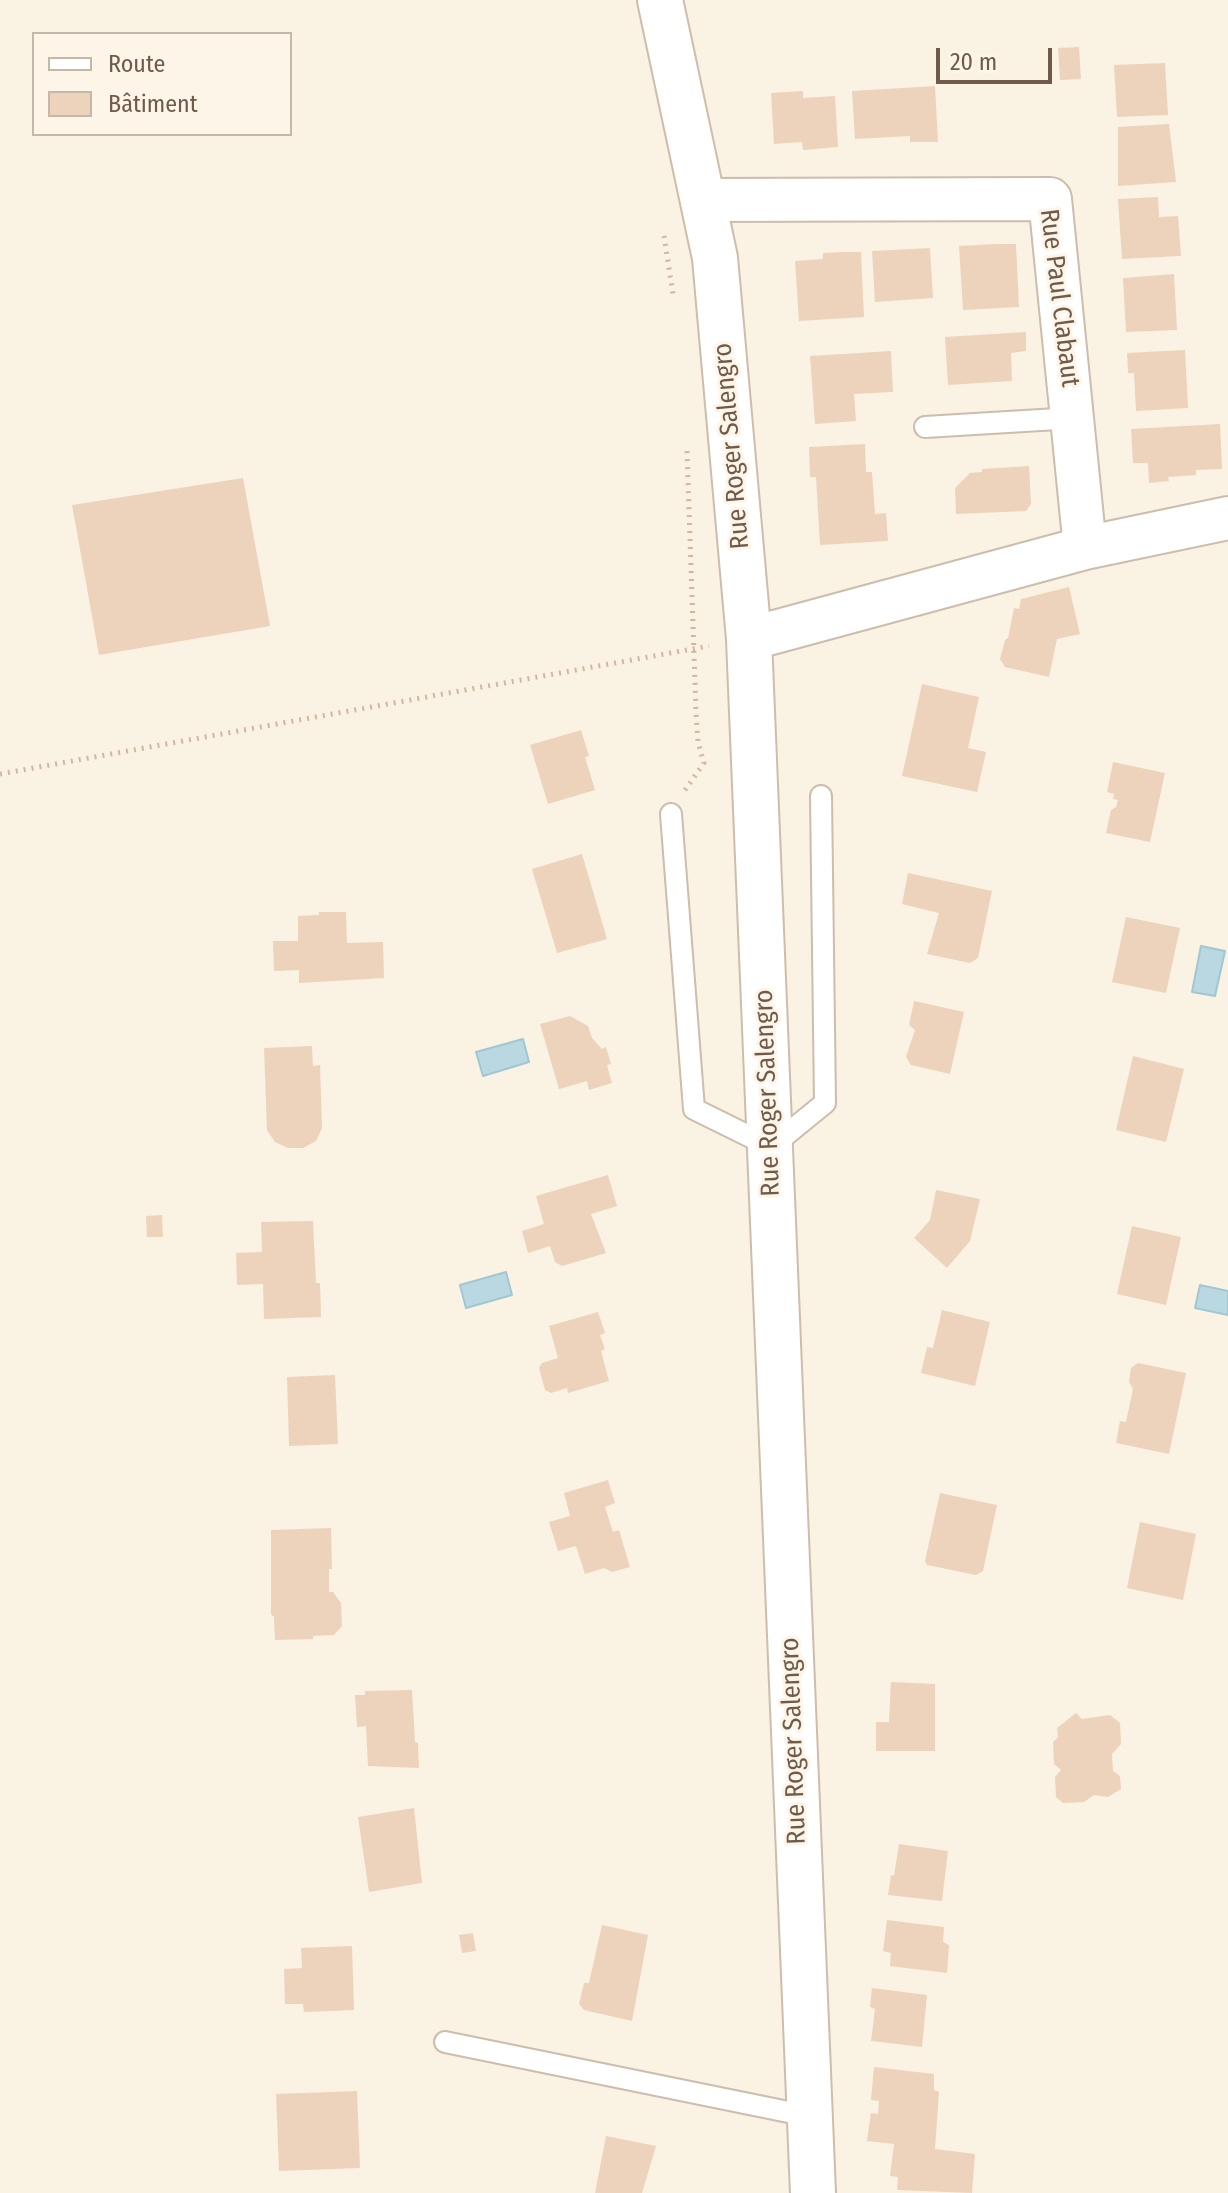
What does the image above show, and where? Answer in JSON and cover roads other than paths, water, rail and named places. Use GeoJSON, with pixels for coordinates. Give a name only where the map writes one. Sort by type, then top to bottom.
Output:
{"type":"FeatureCollection","features":[{"type":"Feature","properties":{"kind":"street","name":"Rue Roger Salengro"},"geometry":{"type":"LineString","coordinates":[[668,9],[715,258],[749,639],[813,2193]]}},
{"type":"Feature","properties":{"kind":"street","name":"Rue Paul Clabaut"},"geometry":{"type":"LineString","coordinates":[[703,200],[1050,199],[1085,548]]}},
{"type":"Feature","properties":{"kind":"street"},"geometry":{"type":"LineString","coordinates":[[749,639],[1085,548],[1228,518]]}},
{"type":"Feature","properties":{"kind":"lane"},"geometry":{"type":"LineString","coordinates":[[925,427],[1074,418]]}},
{"type":"Feature","properties":{"kind":"lane"},"geometry":{"type":"LineString","coordinates":[[671,814],[694,1109],[771,1147],[825,1103],[821,796]]}},
{"type":"Feature","properties":{"kind":"lane"},"geometry":{"type":"LineString","coordinates":[[445,2042],[808,2116]]}},
{"type":"Feature","properties":{"kind":"water"},"geometry":{"type":"Polygon","coordinates":[[[1201,946],[1225,951],[1215,996],[1192,992],[1201,946]]]}},
{"type":"Feature","properties":{"kind":"water"},"geometry":{"type":"Polygon","coordinates":[[[523,1039],[529,1062],[483,1076],[476,1052],[523,1039]]]}},
{"type":"Feature","properties":{"kind":"water"},"geometry":{"type":"Polygon","coordinates":[[[506,1272],[512,1295],[466,1308],[460,1285],[506,1272]]]}},
{"type":"Feature","properties":{"kind":"water"},"geometry":{"type":"Polygon","coordinates":[[[1200,1285],[1228,1291],[1228,1315],[1195,1308],[1200,1285]]]}}]}
